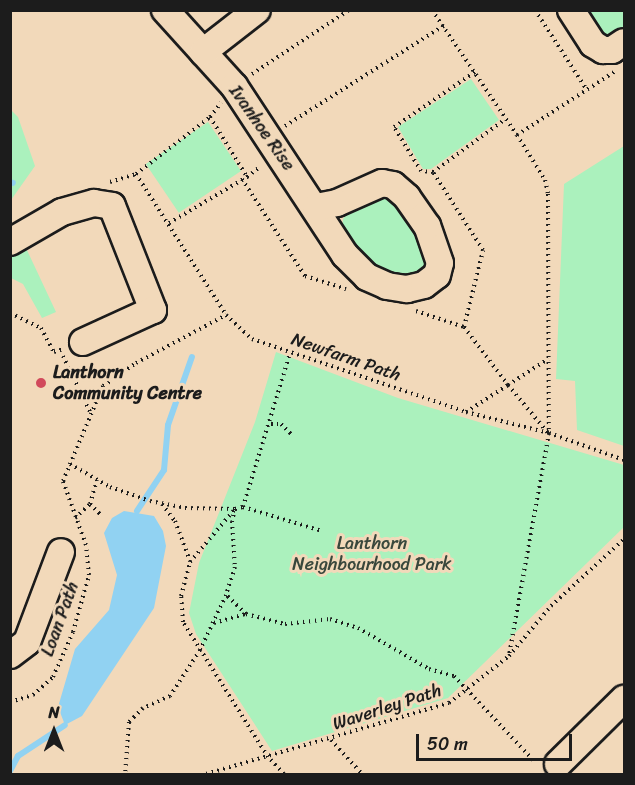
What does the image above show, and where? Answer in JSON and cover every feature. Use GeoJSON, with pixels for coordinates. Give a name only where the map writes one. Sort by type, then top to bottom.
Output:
{"type":"FeatureCollection","features":[{"type":"Feature","properties":{"kind":"street","name":"Ivanhoe Rise"},"geometry":{"type":"LineString","coordinates":[[165,10],[234,86],[316,207],[345,255],[367,277],[387,286],[407,289],[424,285],[437,275],[440,263],[427,226],[407,197],[393,185],[382,183],[337,203],[316,207]]}},
{"type":"Feature","properties":{"kind":"street"},"geometry":{"type":"LineString","coordinates":[[203,51],[257,10]]}},
{"type":"Feature","properties":{"kind":"street"},"geometry":{"type":"LineString","coordinates":[[571,10],[593,44],[603,51],[612,51],[624,42]]}},
{"type":"Feature","properties":{"kind":"street"},"geometry":{"type":"LineString","coordinates":[[10,242],[62,212],[94,203],[112,206],[153,310],[72,346]]}},
{"type":"Feature","properties":{"kind":"street"},"geometry":{"type":"LineString","coordinates":[[10,655],[27,642],[61,552]]}},
{"type":"Feature","properties":{"kind":"street"},"geometry":{"type":"LineString","coordinates":[[554,772],[624,699]]}},
{"type":"Feature","properties":{"kind":"path"},"geometry":{"type":"LineString","coordinates":[[247,177],[210,117],[234,86],[349,10]]}},
{"type":"Feature","properties":{"kind":"path"},"geometry":{"type":"LineString","coordinates":[[432,10],[445,25],[504,120],[517,135],[545,180],[548,194],[549,433],[509,656]]}},
{"type":"Feature","properties":{"kind":"path"},"geometry":{"type":"LineString","coordinates":[[536,10],[587,90]]}},
{"type":"Feature","properties":{"kind":"path"},"geometry":{"type":"LineString","coordinates":[[169,223],[247,177],[275,145],[445,25]]}},
{"type":"Feature","properties":{"kind":"path"},"geometry":{"type":"LineString","coordinates":[[517,135],[624,66]]}},
{"type":"Feature","properties":{"kind":"path"},"geometry":{"type":"LineString","coordinates":[[475,72],[394,127],[421,171],[433,172],[504,120]]}},
{"type":"Feature","properties":{"kind":"path","name":"Newfarm Path"},"geometry":{"type":"LineString","coordinates":[[210,117],[136,174],[226,315],[252,339],[466,412],[549,433],[624,460]]}},
{"type":"Feature","properties":{"kind":"path"},"geometry":{"type":"LineString","coordinates":[[433,172],[483,250],[464,327]]}},
{"type":"Feature","properties":{"kind":"path"},"geometry":{"type":"LineString","coordinates":[[10,313],[41,328],[54,352],[72,346],[91,414]]}},
{"type":"Feature","properties":{"kind":"path","name":"Loan Path"},"geometry":{"type":"LineString","coordinates":[[10,702],[33,695],[53,677],[73,632],[89,575],[86,545],[63,481],[103,387],[136,363],[226,315]]}},
{"type":"Feature","properties":{"kind":"path"},"geometry":{"type":"LineString","coordinates":[[243,507],[271,424],[290,353]]}},
{"type":"Feature","properties":{"kind":"path"},"geometry":{"type":"LineString","coordinates":[[466,412],[508,385],[549,433]]}},
{"type":"Feature","properties":{"kind":"path"},"geometry":{"type":"LineString","coordinates":[[271,424],[281,424],[291,434]]}},
{"type":"Feature","properties":{"kind":"path"},"geometry":{"type":"LineString","coordinates":[[70,464],[97,480],[135,497],[150,501],[185,508],[235,509],[243,507],[322,531]]}},
{"type":"Feature","properties":{"kind":"path"},"geometry":{"type":"LineString","coordinates":[[75,518],[90,504],[97,480]]}},
{"type":"Feature","properties":{"kind":"path"},"geometry":{"type":"LineString","coordinates":[[162,503],[175,520],[190,562]]}},
{"type":"Feature","properties":{"kind":"path"},"geometry":{"type":"LineString","coordinates":[[90,504],[100,515]]}},
{"type":"Feature","properties":{"kind":"path"},"geometry":{"type":"LineString","coordinates":[[235,509],[190,562],[181,596],[183,622],[268,757],[284,774]]}},
{"type":"Feature","properties":{"kind":"path"},"geometry":{"type":"LineString","coordinates":[[125,774],[129,722],[143,708],[170,696],[200,650],[226,595],[235,567],[235,509]]}},
{"type":"Feature","properties":{"kind":"path","name":"Waverley Path"},"geometry":{"type":"LineString","coordinates":[[206,774],[330,740],[449,703],[509,656],[551,606],[624,539]]}},
{"type":"Feature","properties":{"kind":"path"},"geometry":{"type":"LineString","coordinates":[[226,595],[246,614],[268,622],[330,619],[358,628],[429,669],[454,676],[554,772]]}},
{"type":"Feature","properties":{"kind":"path"},"geometry":{"type":"LineString","coordinates":[[213,623],[246,614]]}},
{"type":"Feature","properties":{"kind":"path"},"geometry":{"type":"LineString","coordinates":[[330,740],[362,774]]}},
{"type":"Feature","properties":{"kind":"green space"},"geometry":{"type":"Polygon","coordinates":[[[580,11],[624,11],[624,30],[610,37],[601,36],[580,11]]]}},
{"type":"Feature","properties":{"kind":"green space"},"geometry":{"type":"Polygon","coordinates":[[[471,79],[499,120],[431,169],[423,169],[398,127],[471,79]]]}},
{"type":"Feature","properties":{"kind":"green space"},"geometry":{"type":"Polygon","coordinates":[[[11,110],[18,117],[35,166],[11,200],[11,110]]]}},
{"type":"Feature","properties":{"kind":"green space"},"geometry":{"type":"Polygon","coordinates":[[[208,122],[241,171],[179,213],[146,164],[208,122]]]}},
{"type":"Feature","properties":{"kind":"green space"},"geometry":{"type":"Polygon","coordinates":[[[624,146],[624,446],[577,430],[575,381],[556,379],[564,184],[624,146]]]}},
{"type":"Feature","properties":{"kind":"green space"},"geometry":{"type":"Polygon","coordinates":[[[389,192],[432,253],[425,271],[396,279],[365,265],[342,229],[343,219],[349,211],[389,192]]]}},
{"type":"Feature","properties":{"kind":"green space"},"geometry":{"type":"Polygon","coordinates":[[[26,248],[56,312],[42,318],[23,284],[11,278],[11,255],[26,248]]]}},
{"type":"Feature","properties":{"kind":"green space","name":"Lanthorn Neighbourhood Park"},"geometry":{"type":"Polygon","coordinates":[[[276,352],[398,398],[624,465],[624,527],[448,698],[272,751],[196,634],[189,613],[199,563],[255,422],[276,352]]]}},
{"type":"Feature","properties":{"kind":"water"},"geometry":{"type":"Polygon","coordinates":[[[124,511],[154,516],[163,531],[166,546],[154,608],[82,716],[65,725],[58,707],[75,649],[109,610],[117,575],[104,533],[112,518],[124,511]]]}},
{"type":"Feature","properties":{"kind":"waterway"},"geometry":{"type":"LineString","coordinates":[[137,511],[164,470],[168,425],[192,357]]}},
{"type":"Feature","properties":{"kind":"waterway"},"geometry":{"type":"LineString","coordinates":[[10,771],[18,756],[65,725]]}},
{"type":"Feature","properties":{"kind":"place","name":"Lanthorn Community Centre"},"geometry":{"type":"Point","coordinates":[41,383]}}]}
